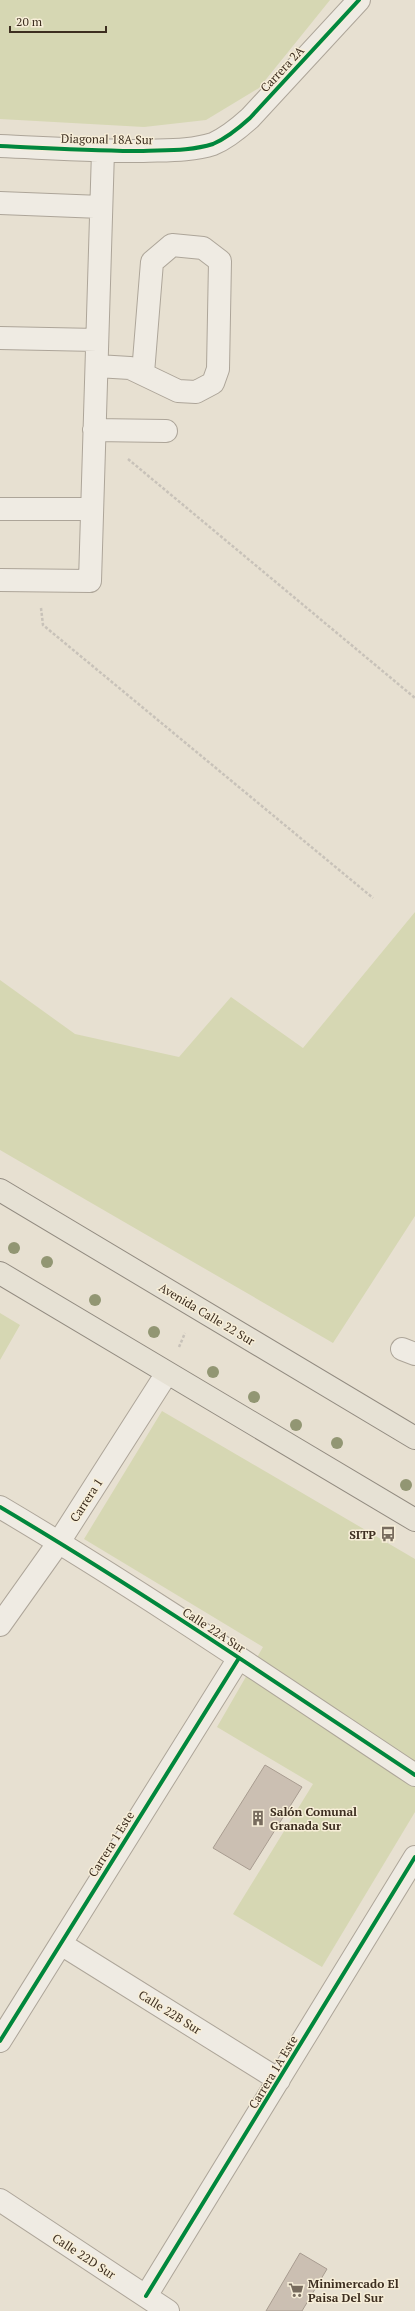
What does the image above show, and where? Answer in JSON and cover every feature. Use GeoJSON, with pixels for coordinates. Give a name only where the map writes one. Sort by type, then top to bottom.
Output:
{"type":"FeatureCollection","features":[{"type":"Feature","properties":{"kind":"main road","name":"Avenida Calle 22 Sur"},"geometry":{"type":"LineString","coordinates":[[0,1190],[415,1438]]}},
{"type":"Feature","properties":{"kind":"main road"},"geometry":{"type":"LineString","coordinates":[[0,1273],[415,1520]]}},
{"type":"Feature","properties":{"kind":"street","name":"Carrera 2A"},"geometry":{"type":"LineString","coordinates":[[213,144],[233,133],[250,118],[359,0]]}},
{"type":"Feature","properties":{"kind":"street","name":"Diagonal 18A Sur"},"geometry":{"type":"LineString","coordinates":[[0,146],[103,151],[188,149],[213,144]]}},
{"type":"Feature","properties":{"kind":"street"},"geometry":{"type":"LineString","coordinates":[[0,580],[90,581],[103,151]]}},
{"type":"Feature","properties":{"kind":"street"},"geometry":{"type":"LineString","coordinates":[[0,203],[101,206]]}},
{"type":"Feature","properties":{"kind":"street"},"geometry":{"type":"LineString","coordinates":[[96,366],[130,368],[178,391],[196,392],[213,383],[218,369],[220,261],[203,248],[172,245],[152,262],[143,373]]}},
{"type":"Feature","properties":{"kind":"street"},"geometry":{"type":"LineString","coordinates":[[0,338],[97,340]]}},
{"type":"Feature","properties":{"kind":"street"},"geometry":{"type":"LineString","coordinates":[[94,430],[166,431]]}},
{"type":"Feature","properties":{"kind":"street"},"geometry":{"type":"LineString","coordinates":[[0,509],[92,509]]}},
{"type":"Feature","properties":{"kind":"street","name":"Carrera 1"},"geometry":{"type":"LineString","coordinates":[[0,1624],[59,1542],[167,1373]]}},
{"type":"Feature","properties":{"kind":"street","name":"Calle 22A Sur"},"geometry":{"type":"LineString","coordinates":[[0,1507],[59,1542],[239,1658],[415,1775]]}},
{"type":"Feature","properties":{"kind":"street","name":"Carrera 1 Este"},"geometry":{"type":"LineString","coordinates":[[0,2041],[239,1658]]}},
{"type":"Feature","properties":{"kind":"street","name":"Carrera 1A Este"},"geometry":{"type":"LineString","coordinates":[[146,2296],[415,1857]]}},
{"type":"Feature","properties":{"kind":"street","name":"Calle 22B Sur"},"geometry":{"type":"LineString","coordinates":[[61,1944],[279,2080]]}},
{"type":"Feature","properties":{"kind":"street","name":"Calle 22D Sur"},"geometry":{"type":"LineString","coordinates":[[0,2200],[168,2311]]}},
{"type":"Feature","properties":{"kind":"path"},"geometry":{"type":"LineString","coordinates":[[94,430],[415,698]]}},
{"type":"Feature","properties":{"kind":"path"},"geometry":{"type":"LineString","coordinates":[[38,580],[43,625],[373,898]]}},
{"type":"Feature","properties":{"kind":"path"},"geometry":{"type":"LineString","coordinates":[[167,1373],[196,1307]]}},
{"type":"Feature","properties":{"kind":"green space"},"geometry":{"type":"Polygon","coordinates":[[[0,0],[330,0],[259,88],[206,120],[144,127],[0,119],[0,0]]]}},
{"type":"Feature","properties":{"kind":"green space"},"geometry":{"type":"Polygon","coordinates":[[[415,912],[415,1216],[333,1343],[0,1150],[0,980],[75,1034],[179,1057],[231,997],[303,1048],[415,912]]]}},
{"type":"Feature","properties":{"kind":"green space"},"geometry":{"type":"Polygon","coordinates":[[[0,1313],[20,1325],[0,1360],[0,1313]]]}},
{"type":"Feature","properties":{"kind":"green space"},"geometry":{"type":"Polygon","coordinates":[[[162,1411],[415,1559],[415,1812],[322,1967],[233,1914],[313,1784],[217,1727],[263,1647],[84,1539],[162,1411]]]}},
{"type":"Feature","properties":{"kind":"building","name":"Salón Comunal Granada Sur"},"geometry":{"type":"Polygon","coordinates":[[[265,1765],[302,1787],[250,1870],[213,1848],[265,1765]]]}},
{"type":"Feature","properties":{"kind":"building","name":"Minimercado El Paisa Del Sur"},"geometry":{"type":"Polygon","coordinates":[[[300,2253],[327,2269],[302,2311],[266,2311],[300,2253]]]}},
{"type":"Feature","properties":{"kind":"cycle path"},"geometry":{"type":"LineString","coordinates":[[0,146],[143,151],[187,149],[213,144],[233,132],[250,118],[359,0]]}},
{"type":"Feature","properties":{"kind":"cycle path"},"geometry":{"type":"LineString","coordinates":[[0,1507],[158,1605],[415,1775]]}},
{"type":"Feature","properties":{"kind":"cycle path"},"geometry":{"type":"LineString","coordinates":[[0,2041],[239,1658]]}},
{"type":"Feature","properties":{"kind":"cycle path"},"geometry":{"type":"LineString","coordinates":[[146,2296],[415,1857]]}},
{"type":"Feature","properties":{"kind":"place","name":"SITP"},"geometry":{"type":"Point","coordinates":[388,1534]}},
{"type":"Feature","properties":{"kind":"place","name":"Salón Comunal Granada Sur"},"geometry":{"type":"Point","coordinates":[258,1818]}},
{"type":"Feature","properties":{"kind":"place","name":"Minimercado El Paisa Del Sur"},"geometry":{"type":"Point","coordinates":[296,2290]}}]}
